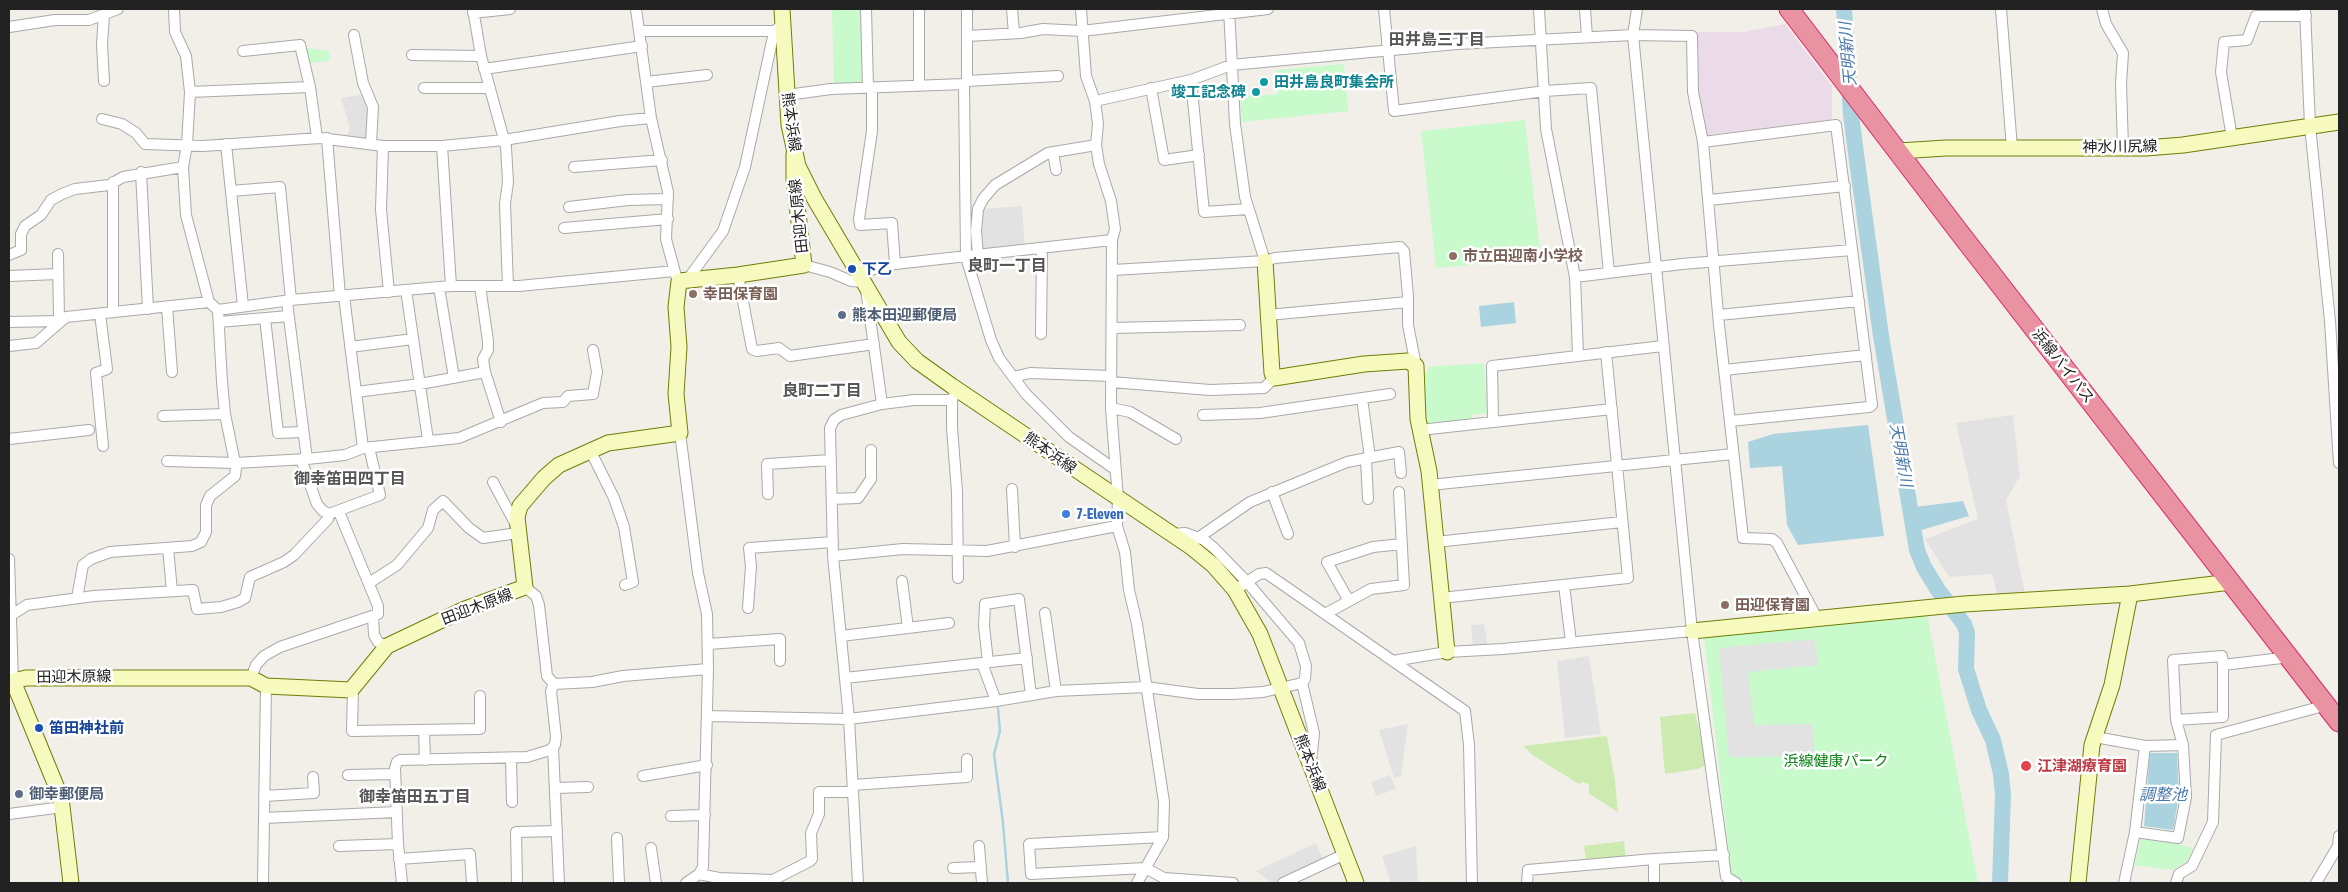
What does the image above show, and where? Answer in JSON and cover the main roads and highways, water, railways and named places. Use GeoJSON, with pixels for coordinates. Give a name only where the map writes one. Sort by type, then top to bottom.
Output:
{"type":"FeatureCollection","features":[{"type":"Feature","properties":{"kind":"highway","name":"浜線バイパス"},"geometry":{"type":"LineString","coordinates":[[1789,9],[2339,722]]}},
{"type":"Feature","properties":{"kind":"main road","name":"熊本浜線"},"geometry":{"type":"LineString","coordinates":[[782,9],[778,28],[794,154],[814,198],[899,342],[954,395],[1171,534],[1241,586],[1356,883]]}},
{"type":"Feature","properties":{"kind":"main road","name":"神水川尻線"},"geometry":{"type":"LineString","coordinates":[[1898,151],[1946,148],[2122,148],[2183,145],[2339,122]]}},
{"type":"Feature","properties":{"kind":"main road","name":"田迎木原線"},"geometry":{"type":"LineString","coordinates":[[71,883],[63,807],[11,682],[26,678],[251,678],[266,686],[344,691],[352,689],[387,646],[465,609],[525,587],[517,517],[520,506],[544,478],[559,465],[608,443],[680,433],[676,394],[679,347],[676,307],[680,277],[738,275],[804,264],[794,179],[794,154]]}},
{"type":"Feature","properties":{"kind":"main road"},"geometry":{"type":"LineString","coordinates":[[1265,261],[1274,378],[1364,364],[1408,361],[1416,366],[1420,430],[1430,485],[1447,652]]}},
{"type":"Feature","properties":{"kind":"main road"},"geometry":{"type":"LineString","coordinates":[[1692,631],[1964,604],[2130,594],[2231,582]]}},
{"type":"Feature","properties":{"kind":"main road"},"geometry":{"type":"LineString","coordinates":[[2078,883],[2092,745],[2112,685],[2130,594]]}},
{"type":"Feature","properties":{"kind":"water"},"geometry":{"type":"Polygon","coordinates":[[[1514,302],[1516,323],[1481,327],[1479,306],[1514,302]]]}},
{"type":"Feature","properties":{"kind":"water"},"geometry":{"type":"Polygon","coordinates":[[[1868,425],[1884,536],[1798,545],[1787,525],[1782,466],[1750,468],[1748,442],[1773,434],[1868,425]]]}},
{"type":"Feature","properties":{"kind":"water"},"geometry":{"type":"Polygon","coordinates":[[[1963,501],[1969,516],[1918,531],[1915,507],[1963,501]]]}},
{"type":"Feature","properties":{"kind":"water","name":"調整池"},"geometry":{"type":"Polygon","coordinates":[[[2150,753],[2177,753],[2179,795],[2173,830],[2144,826],[2150,753]]]}},
{"type":"Feature","properties":{"kind":"waterway","name":"天明新川"},"geometry":{"type":"LineString","coordinates":[[1844,9],[1851,115],[1857,161],[1881,336],[1917,550],[1924,567],[1938,590],[1964,624],[1967,633],[1966,669],[1979,710],[1993,740],[2001,774],[2003,796],[2000,883]]}},
{"type":"Feature","properties":{"kind":"waterway"},"geometry":{"type":"LineString","coordinates":[[998,708],[1000,731],[994,754],[1003,823],[1008,883]]}},
{"type":"Feature","properties":{"kind":"place","name":"田井島良町集会所"},"geometry":{"type":"Point","coordinates":[1264,82]}},
{"type":"Feature","properties":{"kind":"place","name":"竣工記念碑"},"geometry":{"type":"Point","coordinates":[1256,92]}},
{"type":"Feature","properties":{"kind":"place","name":"市立田迎南小学校"},"geometry":{"type":"Point","coordinates":[1453,256]}},
{"type":"Feature","properties":{"kind":"place","name":"下乙"},"geometry":{"type":"Point","coordinates":[852,269]}},
{"type":"Feature","properties":{"kind":"place","name":"幸田保育園"},"geometry":{"type":"Point","coordinates":[693,294]}},
{"type":"Feature","properties":{"kind":"place","name":"熊本田迎郵便局"},"geometry":{"type":"Point","coordinates":[842,315]}},
{"type":"Feature","properties":{"kind":"place","name":"7-Eleven"},"geometry":{"type":"Point","coordinates":[1066,514]}},
{"type":"Feature","properties":{"kind":"place","name":"田迎保育園"},"geometry":{"type":"Point","coordinates":[1725,605]}},
{"type":"Feature","properties":{"kind":"place","name":"笛田神社前"},"geometry":{"type":"Point","coordinates":[39,728]}},
{"type":"Feature","properties":{"kind":"place","name":"江津湖療育園"},"geometry":{"type":"Point","coordinates":[2026,766]}},
{"type":"Feature","properties":{"kind":"place","name":"御幸郵便局"},"geometry":{"type":"Point","coordinates":[19,794]}},
{"type":"Feature","properties":{"kind":"district","name":"田井島三丁目"},"geometry":{"type":"Point","coordinates":[1437,40]}},
{"type":"Feature","properties":{"kind":"district","name":"良町一丁目"},"geometry":{"type":"Point","coordinates":[1007,266]}},
{"type":"Feature","properties":{"kind":"district","name":"良町二丁目"},"geometry":{"type":"Point","coordinates":[822,391]}},
{"type":"Feature","properties":{"kind":"district","name":"御幸笛田四丁目"},"geometry":{"type":"Point","coordinates":[350,479]}},
{"type":"Feature","properties":{"kind":"district","name":"御幸笛田五丁目"},"geometry":{"type":"Point","coordinates":[415,797]}},
{"type":"Feature","properties":{"kind":"park label","name":"浜線健康パーク"},"geometry":{"type":"Point","coordinates":[1836,761]}}]}
